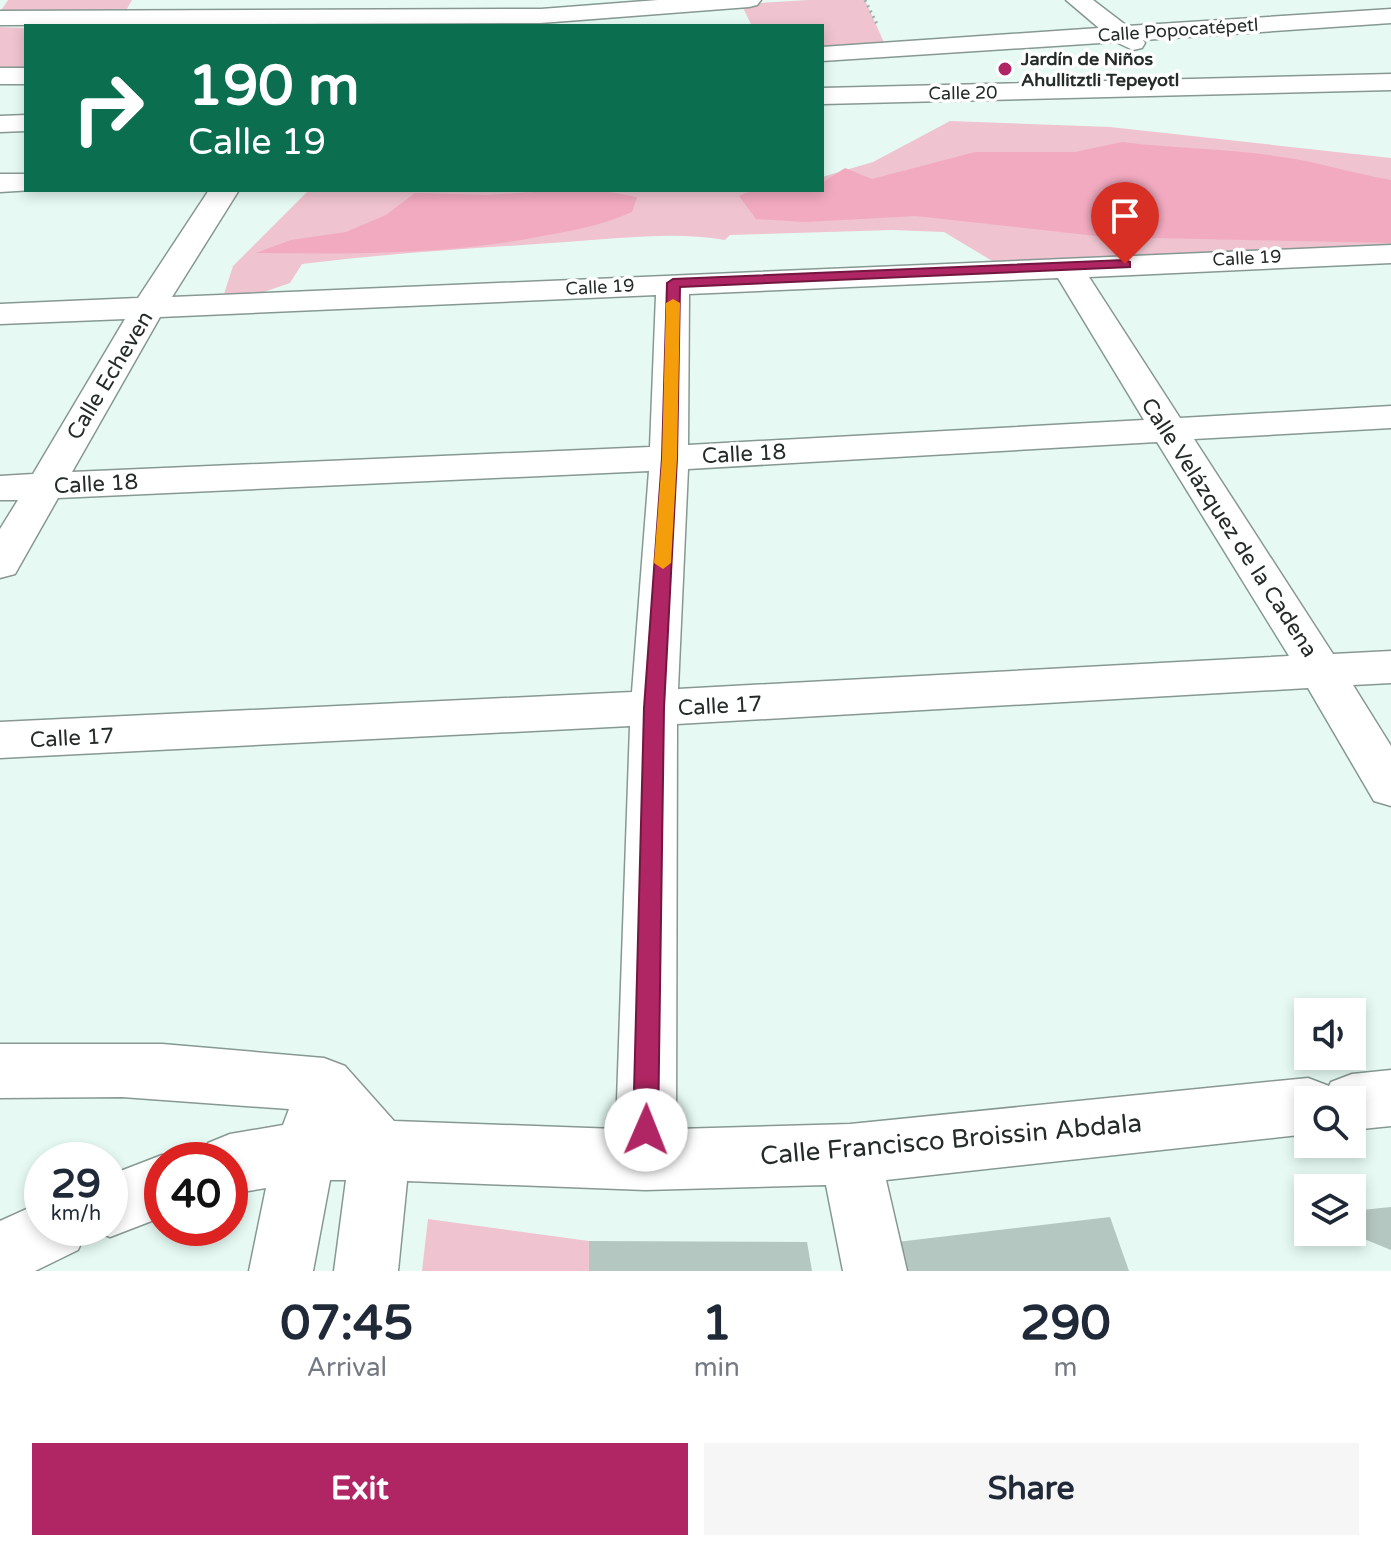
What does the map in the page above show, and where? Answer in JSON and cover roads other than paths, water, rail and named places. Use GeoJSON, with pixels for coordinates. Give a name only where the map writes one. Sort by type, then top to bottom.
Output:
{"type":"FeatureCollection","features":[{"type":"Feature","properties":{"kind":"street"},"geometry":{"type":"LineString","coordinates":[[0,18],[540,14],[749,0]]}},
{"type":"Feature","properties":{"kind":"street"},"geometry":{"type":"LineString","coordinates":[[1078,0],[1188,88]]}},
{"type":"Feature","properties":{"kind":"street","name":"Calle Popocatépetl"},"geometry":{"type":"LineString","coordinates":[[824,54],[1391,16]]}},
{"type":"Feature","properties":{"kind":"street"},"geometry":{"type":"LineString","coordinates":[[0,76],[24,76]]}},
{"type":"Feature","properties":{"kind":"street"},"geometry":{"type":"LineString","coordinates":[[1380,82],[1391,112]]}},
{"type":"Feature","properties":{"kind":"street","name":"Calle 20"},"geometry":{"type":"LineString","coordinates":[[824,96],[1380,82]]}},
{"type":"Feature","properties":{"kind":"street"},"geometry":{"type":"LineString","coordinates":[[0,124],[24,123]]}},
{"type":"Feature","properties":{"kind":"street"},"geometry":{"type":"LineString","coordinates":[[0,183],[24,183]]}},
{"type":"Feature","properties":{"kind":"street","name":"Calle Echeven"},"geometry":{"type":"LineString","coordinates":[[0,564],[149,307],[223,192]]}},
{"type":"Feature","properties":{"kind":"street","name":"Calle 19"},"geometry":{"type":"LineString","coordinates":[[0,314],[1391,254]]}},
{"type":"Feature","properties":{"kind":"street","name":"Calle Velázquez de la Cadena"},"geometry":{"type":"LineString","coordinates":[[1067,267],[1391,787]]}},
{"type":"Feature","properties":{"kind":"street"},"geometry":{"type":"LineString","coordinates":[[645,1160],[654,708],[669,458],[673,283]]}},
{"type":"Feature","properties":{"kind":"street","name":"Calle 18"},"geometry":{"type":"LineString","coordinates":[[0,488],[669,458],[1391,417]]}},
{"type":"Feature","properties":{"kind":"street","name":"Calle 17"},"geometry":{"type":"LineString","coordinates":[[0,740],[1391,667]]}},
{"type":"Feature","properties":{"kind":"street"},"geometry":{"type":"LineString","coordinates":[[0,1071],[51,1068],[226,1074],[324,1086],[380,1150],[366,1271]]}},
{"type":"Feature","properties":{"kind":"street"},"geometry":{"type":"LineString","coordinates":[[281,1271],[305,1151],[324,1086]]}},
{"type":"Feature","properties":{"kind":"street"},"geometry":{"type":"LineString","coordinates":[[1366,1101],[1391,1098]]}},
{"type":"Feature","properties":{"kind":"street","name":"Calle Francisco Broissin Abdala"},"geometry":{"type":"LineString","coordinates":[[248,1161],[305,1151],[380,1150],[645,1160],[850,1154],[1294,1107]]}},
{"type":"Feature","properties":{"kind":"street"},"geometry":{"type":"LineString","coordinates":[[850,1154],[875,1271]]}},
{"type":"Feature","properties":{"kind":"street"},"geometry":{"type":"LineString","coordinates":[[0,1254],[24,1243]]}},
{"type":"Feature","properties":{"kind":"place","name":"Jardín de Niños Ahullitztli Tepeyotl"},"geometry":{"type":"Point","coordinates":[1005,69]}}]}
